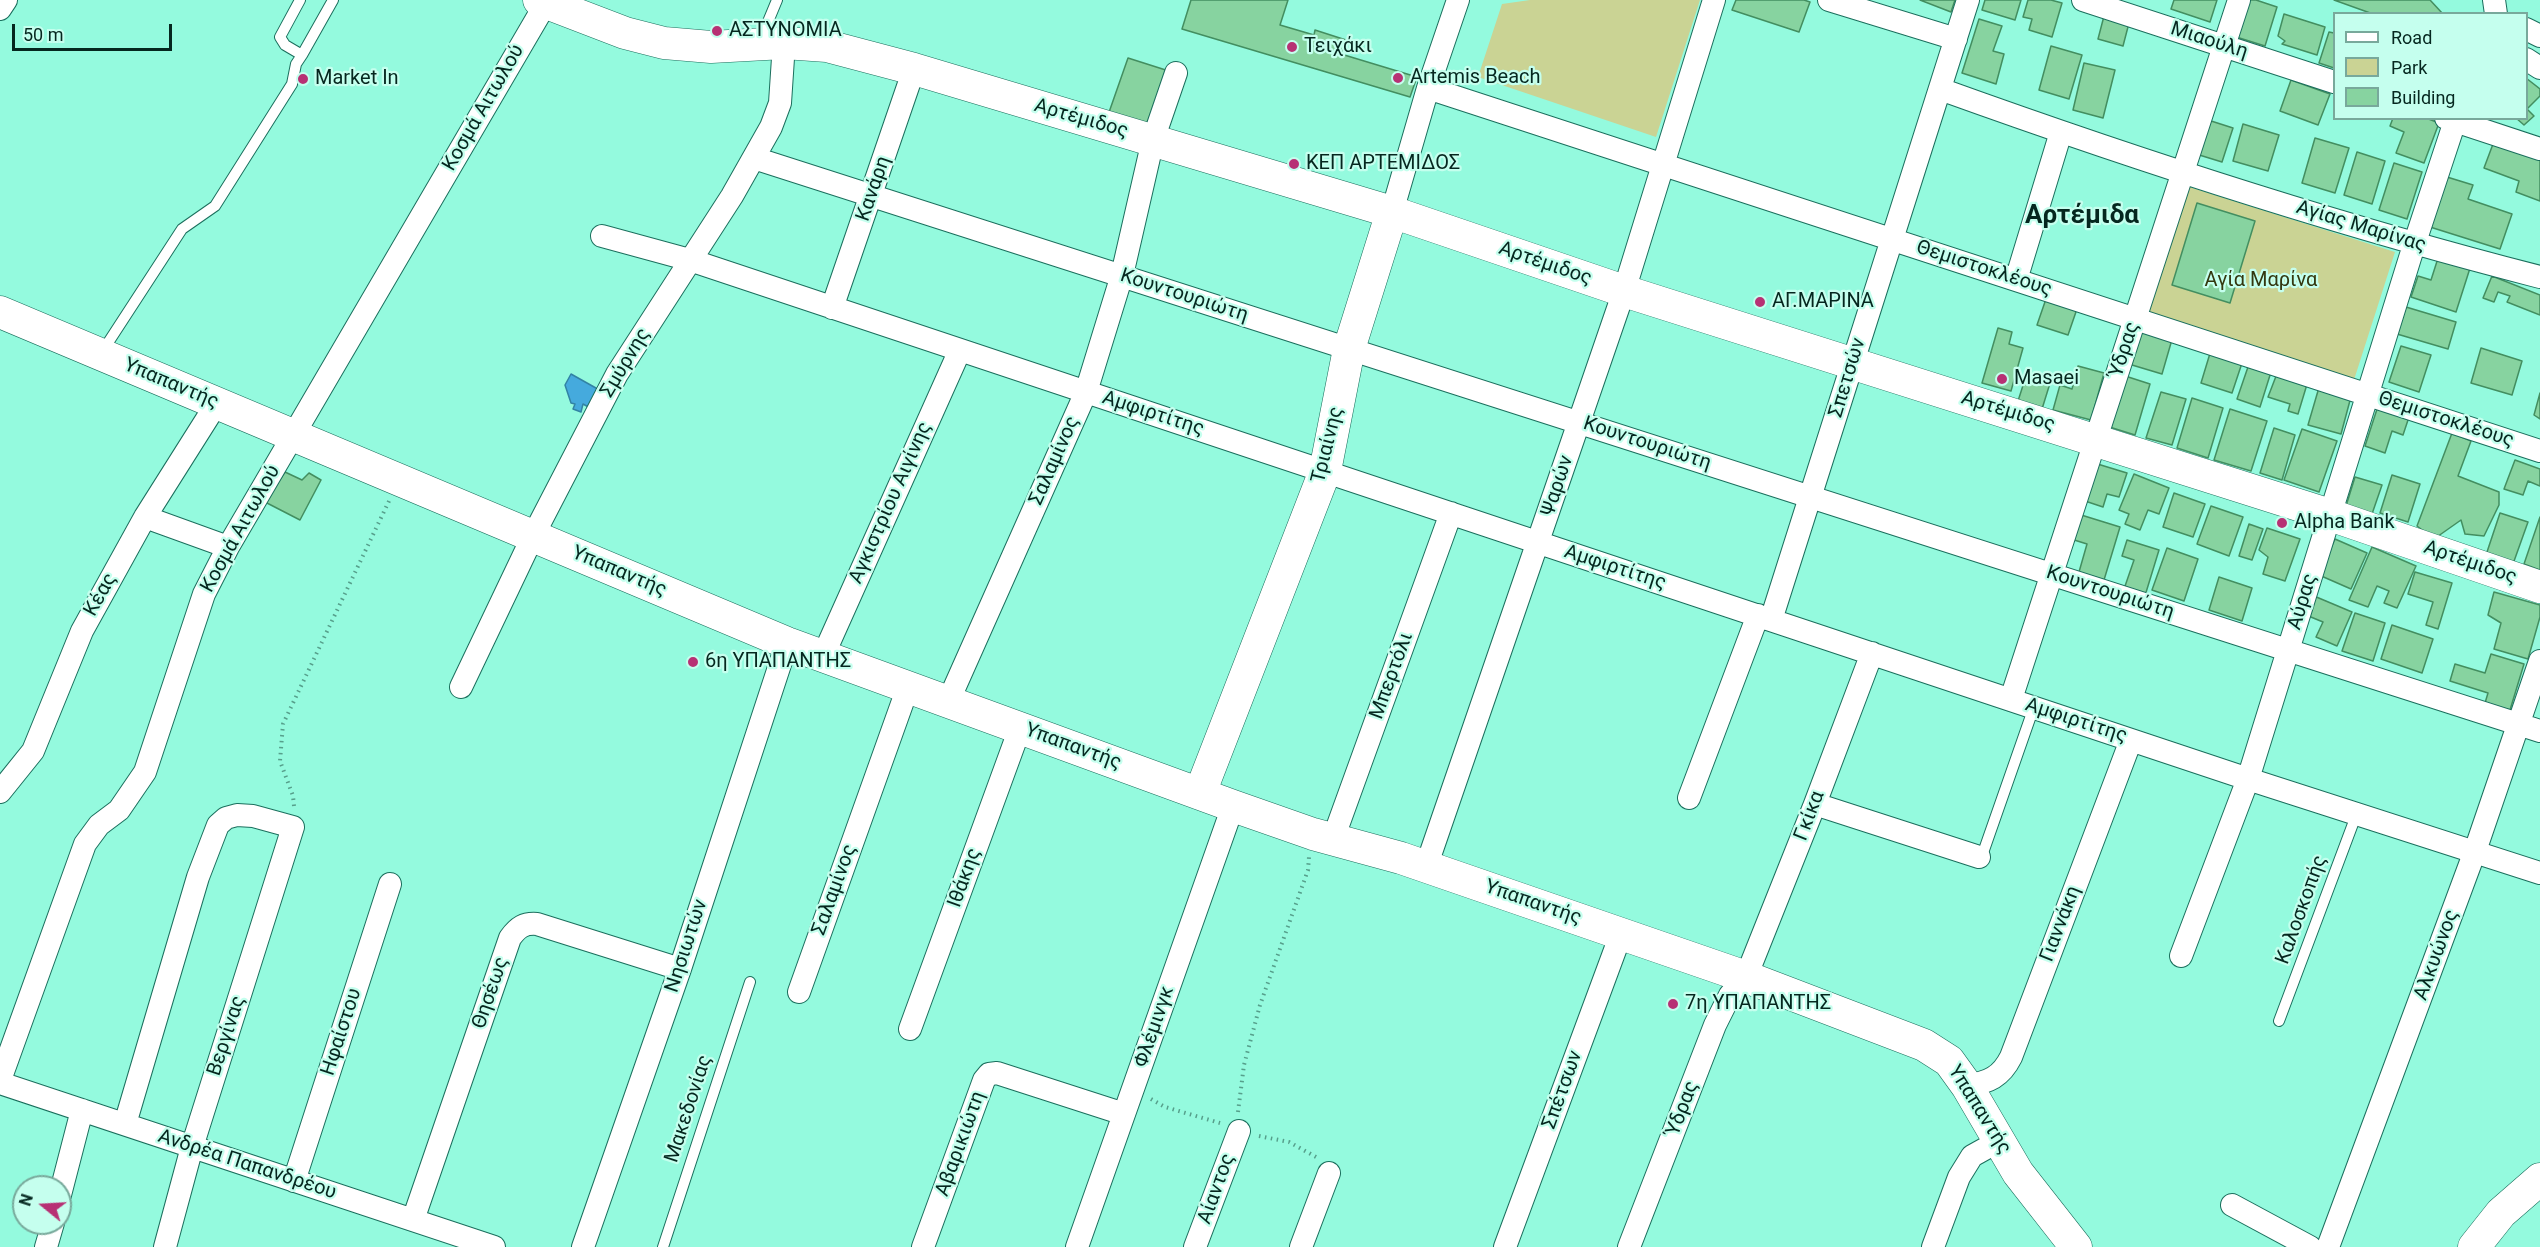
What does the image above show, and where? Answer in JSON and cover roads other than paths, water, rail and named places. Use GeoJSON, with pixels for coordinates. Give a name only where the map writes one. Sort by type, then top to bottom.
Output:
{"type":"FeatureCollection","features":[{"type":"Feature","properties":{"kind":"street"},"geometry":{"type":"LineString","coordinates":[[0,9],[6,0]]}},
{"type":"Feature","properties":{"kind":"street","name":"Τριαίνης"},"geometry":{"type":"LineString","coordinates":[[1200,793],[1324,471],[1350,349],[1428,88],[1458,0]]}},
{"type":"Feature","properties":{"kind":"street","name":"Ψαρών"},"geometry":{"type":"LineString","coordinates":[[1426,867],[1624,291],[1714,0]]}},
{"type":"Feature","properties":{"kind":"street"},"geometry":{"type":"LineString","coordinates":[[1829,0],[1956,39]]}},
{"type":"Feature","properties":{"kind":"street","name":"Σπετσών"},"geometry":{"type":"LineString","coordinates":[[1689,798],[1765,618],[1810,497],[1968,0]]}},
{"type":"Feature","properties":{"kind":"street","name":"Μιαούλη"},"geometry":{"type":"LineString","coordinates":[[2082,0],[2333,82]]}},
{"type":"Feature","properties":{"kind":"street","name":"Ύδρας"},"geometry":{"type":"LineString","coordinates":[[2011,699],[2239,0]]}},
{"type":"Feature","properties":{"kind":"street","name":"Αρτέμιδος"},"geometry":{"type":"LineString","coordinates":[[542,1],[625,33],[664,43],[711,47],[771,43],[827,46],[914,69],[1392,212],[1624,291],[2330,515],[2540,587]]}},
{"type":"Feature","properties":{"kind":"street","name":"Κοσμά Αιτωλού"},"geometry":{"type":"LineString","coordinates":[[0,1082],[85,844],[99,825],[119,810],[135,790],[145,772],[204,594],[228,547],[542,1]]}},
{"type":"Feature","properties":{"kind":"street","name":"Σμύρνης"},"geometry":{"type":"LineString","coordinates":[[461,687],[533,536],[617,374],[754,158],[771,127],[780,103],[771,43]]}},
{"type":"Feature","properties":{"kind":"street","name":"Κανάρη"},"geometry":{"type":"LineString","coordinates":[[832,308],[914,69]]}},
{"type":"Feature","properties":{"kind":"street","name":"Σαλαμίνος"},"geometry":{"type":"LineString","coordinates":[[948,702],[1086,392],[1122,275],[1153,140],[1176,73]]}},
{"type":"Feature","properties":{"kind":"street","name":"Θεμιστοκλέους"},"geometry":{"type":"LineString","coordinates":[[1428,88],[2540,451]]}},
{"type":"Feature","properties":{"kind":"street","name":"Αγίας Μαρίνας"},"geometry":{"type":"LineString","coordinates":[[1940,89],[2182,172],[2414,245],[2540,278]]}},
{"type":"Feature","properties":{"kind":"street","name":"Αύρας"},"geometry":{"type":"LineString","coordinates":[[2181,956],[2248,779],[2452,120]]}},
{"type":"Feature","properties":{"kind":"street"},"geometry":{"type":"LineString","coordinates":[[2455,120],[2540,149]]}},
{"type":"Feature","properties":{"kind":"street"},"geometry":{"type":"LineString","coordinates":[[2016,280],[2061,132]]}},
{"type":"Feature","properties":{"kind":"street","name":"Κουντουριώτη"},"geometry":{"type":"LineString","coordinates":[[754,158],[2540,731]]}},
{"type":"Feature","properties":{"kind":"street","name":"Αμφιρτίτης"},"geometry":{"type":"LineString","coordinates":[[602,236],[690,260],[2248,779],[2357,812],[2540,873]]}},
{"type":"Feature","properties":{"kind":"street","name":"Υπαπαντής"},"geometry":{"type":"LineString","coordinates":[[0,312],[787,643],[1233,806],[1426,867],[1621,933],[1746,977],[1924,1045],[1949,1061],[1967,1086],[2018,1173],[2076,1247]]}},
{"type":"Feature","properties":{"kind":"street","name":"Αγκιστρίου Αιγίνης"},"geometry":{"type":"LineString","coordinates":[[823,656],[960,350]]}},
{"type":"Feature","properties":{"kind":"street","name":"Κέας"},"geometry":{"type":"LineString","coordinates":[[0,792],[33,751],[82,631],[145,517],[217,404]]}},
{"type":"Feature","properties":{"kind":"street","name":"Μπερτόλι"},"geometry":{"type":"LineString","coordinates":[[1323,836],[1450,513]]}},
{"type":"Feature","properties":{"kind":"street"},"geometry":{"type":"LineString","coordinates":[[145,517],[228,547]]}},
{"type":"Feature","properties":{"kind":"street","name":"Νησιωτών"},"geometry":{"type":"LineString","coordinates":[[583,1247],[680,969],[787,643]]}},
{"type":"Feature","properties":{"kind":"street","name":"Γκίκα"},"geometry":{"type":"LineString","coordinates":[[1746,977],[1872,653]]}},
{"type":"Feature","properties":{"kind":"street","name":"Αλκυώνος"},"geometry":{"type":"LineString","coordinates":[[2328,1247],[2475,851],[2540,661]]}},
{"type":"Feature","properties":{"kind":"street","name":"Σαλαμίνος"},"geometry":{"type":"LineString","coordinates":[[799,992],[908,687]]}},
{"type":"Feature","properties":{"kind":"street","name":"Ιθάκης"},"geometry":{"type":"LineString","coordinates":[[910,1029],[1020,728]]}},
{"type":"Feature","properties":{"kind":"street","name":"Γιαννάκη"},"geometry":{"type":"LineString","coordinates":[[1967,1086],[1984,1083],[1997,1077],[2011,1057],[2131,740]]}},
{"type":"Feature","properties":{"kind":"street"},"geometry":{"type":"LineString","coordinates":[[1815,804],[1979,857]]}},
{"type":"Feature","properties":{"kind":"street","name":"Φλέμινγκ"},"geometry":{"type":"LineString","coordinates":[[1077,1247],[1233,806]]}},
{"type":"Feature","properties":{"kind":"street","name":"Βεργίνας"},"geometry":{"type":"LineString","coordinates":[[124,1124],[198,877],[218,825],[226,818],[237,815],[253,816],[293,827],[192,1147],[165,1247]]}},
{"type":"Feature","properties":{"kind":"street","name":"Ηφαίστου"},"geometry":{"type":"LineString","coordinates":[[294,1181],[390,884]]}},
{"type":"Feature","properties":{"kind":"street","name":"Θησέως"},"geometry":{"type":"LineString","coordinates":[[413,1220],[510,938],[516,930],[522,925],[537,924],[680,969]]}},
{"type":"Feature","properties":{"kind":"street","name":"Σπέτσων"},"geometry":{"type":"LineString","coordinates":[[1504,1247],[1621,933]]}},
{"type":"Feature","properties":{"kind":"street","name":"Ύδρας"},"geometry":{"type":"LineString","coordinates":[[1629,1247],[1715,1025],[1730,995],[1746,977]]}},
{"type":"Feature","properties":{"kind":"street","name":"Αβαρικιώτη"},"geometry":{"type":"LineString","coordinates":[[923,1247],[984,1080],[989,1074],[997,1072],[1124,1114]]}},
{"type":"Feature","properties":{"kind":"street","name":"Ανδρέα Παπανδρέου"},"geometry":{"type":"LineString","coordinates":[[0,1082],[413,1220],[446,1239],[492,1247]]}},
{"type":"Feature","properties":{"kind":"street"},"geometry":{"type":"LineString","coordinates":[[65,1175],[82,1110]]}},
{"type":"Feature","properties":{"kind":"street","name":"Αίαντος"},"geometry":{"type":"LineString","coordinates":[[1195,1247],[1239,1131]]}},
{"type":"Feature","properties":{"kind":"street"},"geometry":{"type":"LineString","coordinates":[[1933,1247],[1959,1177],[1972,1156],[1998,1141]]}},
{"type":"Feature","properties":{"kind":"street"},"geometry":{"type":"LineString","coordinates":[[1301,1247],[1329,1173]]}},
{"type":"Feature","properties":{"kind":"street"},"geometry":{"type":"LineString","coordinates":[[2474,1247],[2501,1213],[2540,1179]]}},
{"type":"Feature","properties":{"kind":"street"},"geometry":{"type":"LineString","coordinates":[[2232,1204],[2310,1247]]}},
{"type":"Feature","properties":{"kind":"lane"},"geometry":{"type":"LineString","coordinates":[[300,0],[280,37],[285,45],[302,55]]}},
{"type":"Feature","properties":{"kind":"lane"},"geometry":{"type":"LineString","coordinates":[[101,354],[182,228],[215,206],[292,84],[296,64],[333,0]]}},
{"type":"Feature","properties":{"kind":"lane"},"geometry":{"type":"LineString","coordinates":[[771,43],[777,0]]}},
{"type":"Feature","properties":{"kind":"lane"},"geometry":{"type":"LineString","coordinates":[[1979,857],[1984,850],[2034,707]]}},
{"type":"Feature","properties":{"kind":"lane","name":"Καλοσκοπής"},"geometry":{"type":"LineString","coordinates":[[2279,1021],[2357,812]]}},
{"type":"Feature","properties":{"kind":"lane","name":"Μακεδονίας"},"geometry":{"type":"LineString","coordinates":[[663,1247],[750,982]]}},
{"type":"Feature","properties":{"kind":"water"},"geometry":{"type":"Polygon","coordinates":[[[571,374],[603,392],[592,409],[583,404],[581,412],[573,409],[575,404],[571,403],[565,385],[571,374]]]}},
{"type":"Feature","properties":{"kind":"place","name":"ΑΣΤΥΝΟΜΙΑ"},"geometry":{"type":"Point","coordinates":[717,31]}},
{"type":"Feature","properties":{"kind":"place","name":"Τειχάκι"},"geometry":{"type":"Point","coordinates":[1292,47]}},
{"type":"Feature","properties":{"kind":"place","name":"Artemis Beach"},"geometry":{"type":"Point","coordinates":[1398,78]}},
{"type":"Feature","properties":{"kind":"place","name":"Market In"},"geometry":{"type":"Point","coordinates":[303,79]}},
{"type":"Feature","properties":{"kind":"place","name":"ΚΕΠ ΑΡΤΕΜΙΔΟΣ"},"geometry":{"type":"Point","coordinates":[1294,164]}},
{"type":"Feature","properties":{"kind":"place","name":"ΑΓ.ΜΑΡΙΝΑ"},"geometry":{"type":"Point","coordinates":[1760,302]}},
{"type":"Feature","properties":{"kind":"place","name":"Masaei"},"geometry":{"type":"Point","coordinates":[2002,379]}},
{"type":"Feature","properties":{"kind":"place","name":"Alpha Bank"},"geometry":{"type":"Point","coordinates":[2282,523]}},
{"type":"Feature","properties":{"kind":"place","name":"6η ΥΠΑΠΑΝΤΗΣ"},"geometry":{"type":"Point","coordinates":[693,662]}},
{"type":"Feature","properties":{"kind":"place","name":"7η ΥΠΑΠΑΝΤΗΣ"},"geometry":{"type":"Point","coordinates":[1673,1004]}},
{"type":"Feature","properties":{"kind":"district","name":"Αρτέμιδα"},"geometry":{"type":"Point","coordinates":[2082,216]}},
{"type":"Feature","properties":{"kind":"park label","name":"Αγία Μαρίνα"},"geometry":{"type":"Point","coordinates":[2261,281]}}]}
